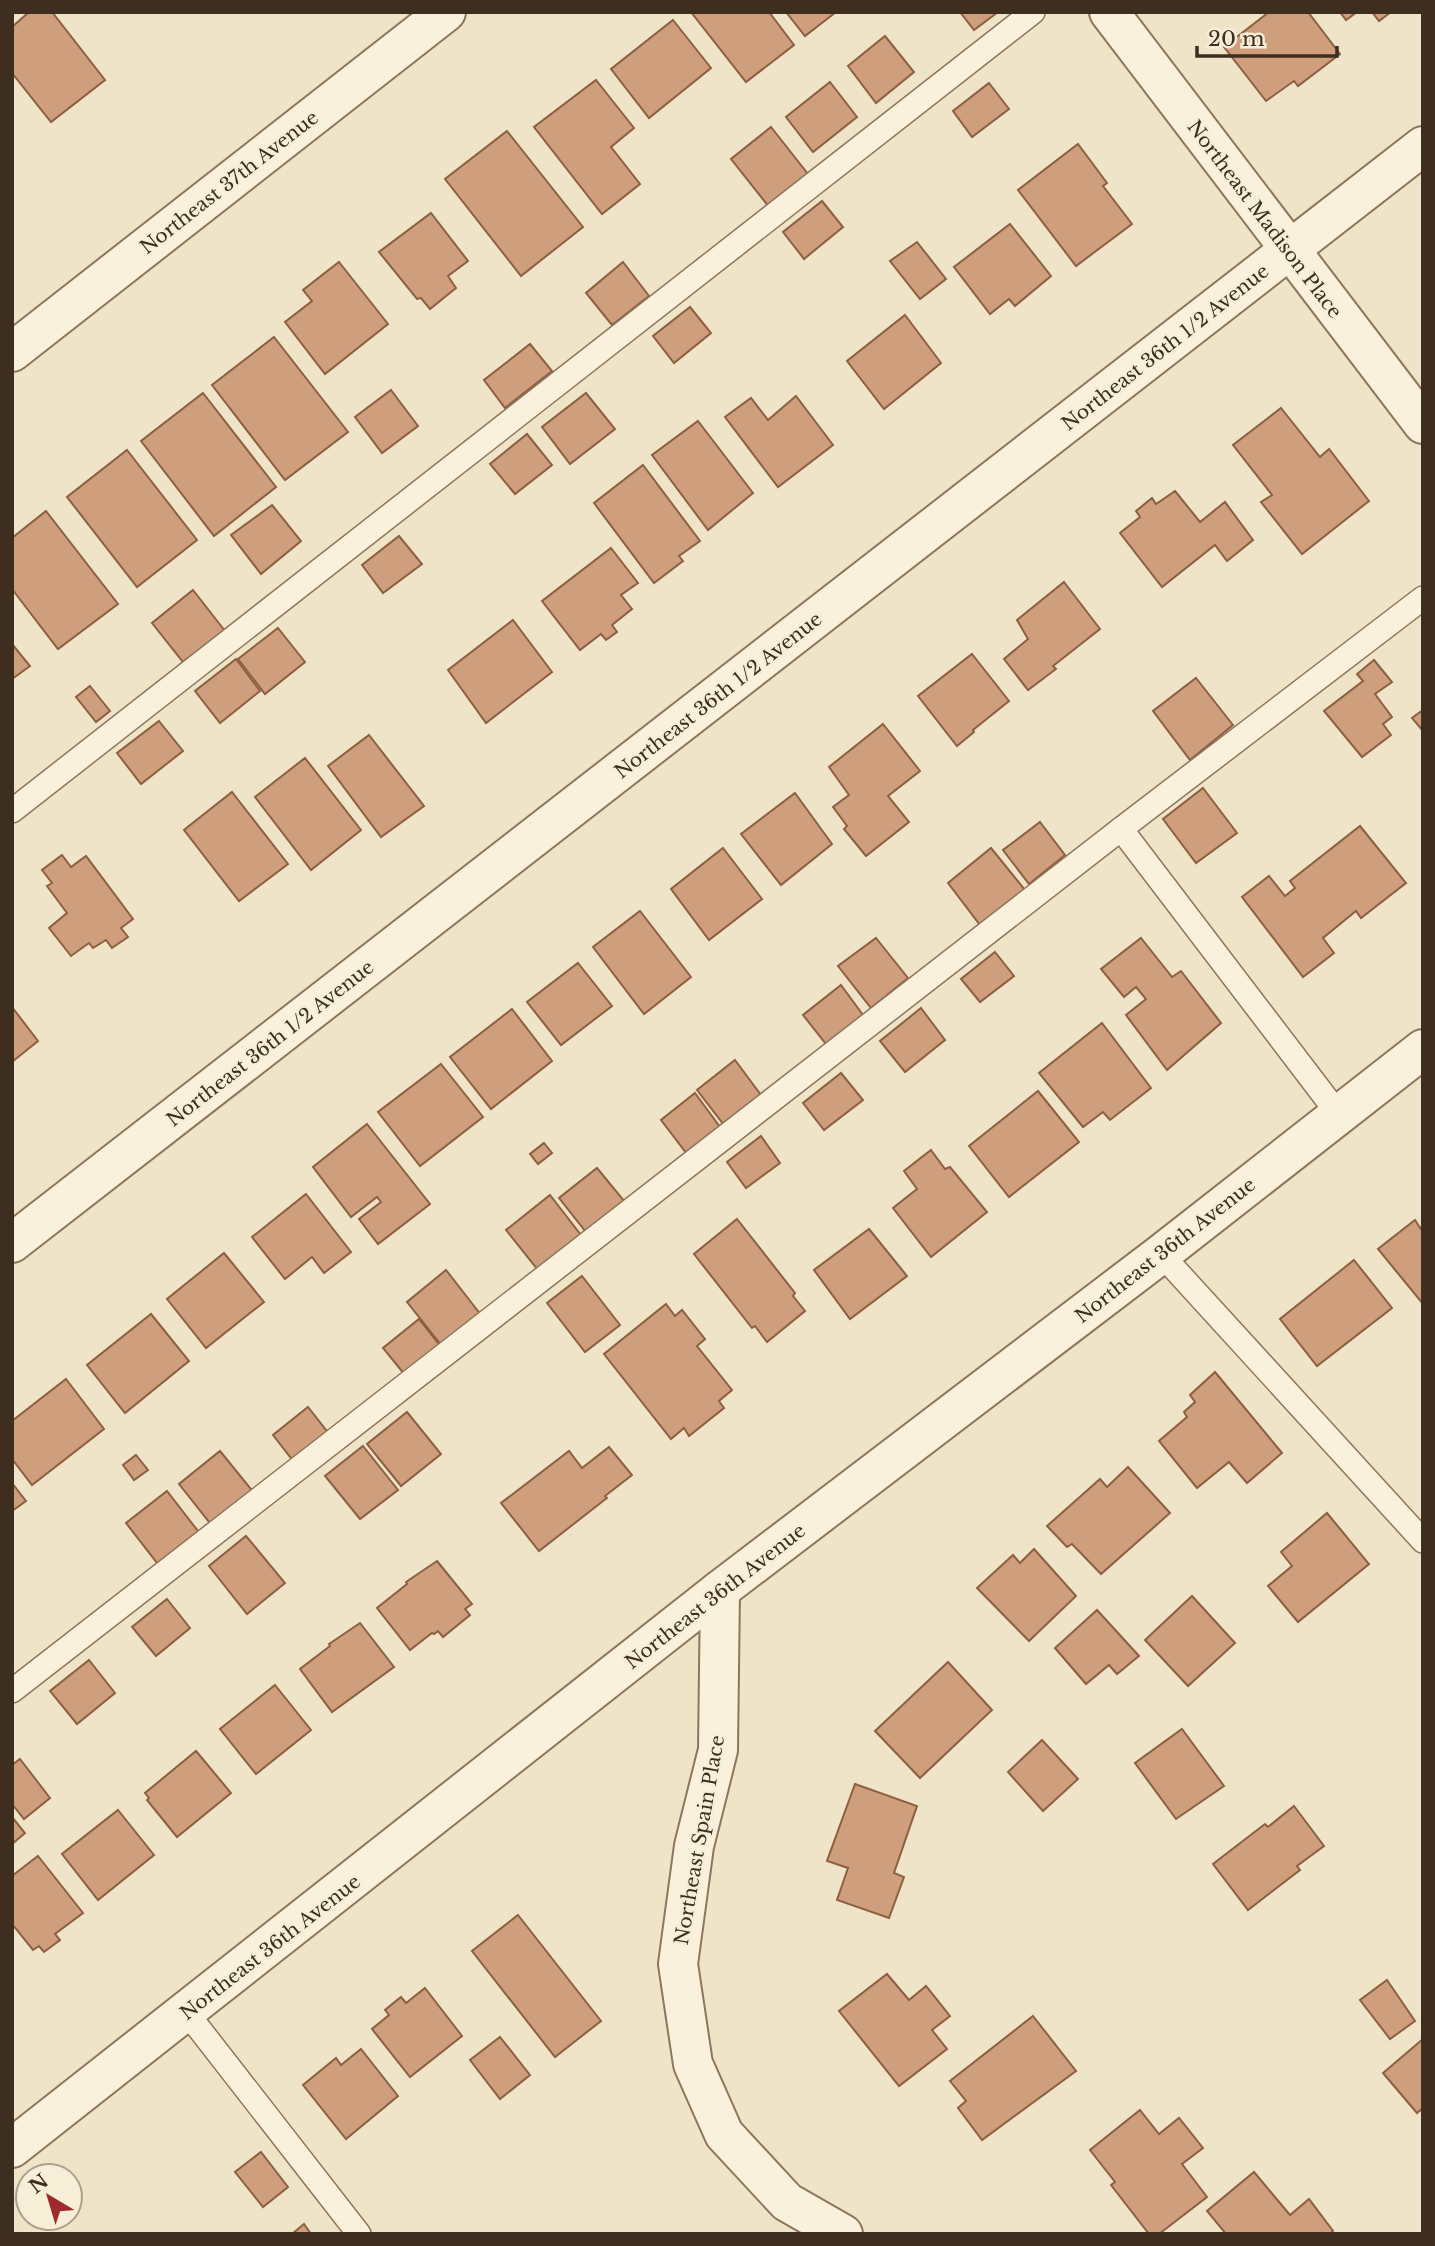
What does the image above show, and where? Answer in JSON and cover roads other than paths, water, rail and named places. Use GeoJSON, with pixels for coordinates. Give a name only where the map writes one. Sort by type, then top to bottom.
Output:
{"type":"FeatureCollection","features":[{"type":"Feature","properties":{"kind":"street","name":"Northeast 37th Avenue"},"geometry":{"type":"LineString","coordinates":[[12,352],[446,12]]}},
{"type":"Feature","properties":{"kind":"street","name":"Northeast Madison Place"},"geometry":{"type":"LineString","coordinates":[[1109,12],[1423,424]]}},
{"type":"Feature","properties":{"kind":"street","name":"Northeast 36th 1/2 Avenue"},"geometry":{"type":"LineString","coordinates":[[12,1244],[1423,146]]}},
{"type":"Feature","properties":{"kind":"street","name":"Northeast 36th Avenue"},"geometry":{"type":"LineString","coordinates":[[12,2148],[187,2013],[720,1590],[1161,1254],[1423,1049]]}},
{"type":"Feature","properties":{"kind":"street","name":"Northeast Spain Place"},"geometry":{"type":"LineString","coordinates":[[720,1590],[718,1750],[694,1846],[678,1964],[693,2064],[724,2134],[787,2202],[843,2234]]}},
{"type":"Feature","properties":{"kind":"lane"},"geometry":{"type":"LineString","coordinates":[[12,811],[1032,12]]}},
{"type":"Feature","properties":{"kind":"lane"},"geometry":{"type":"LineString","coordinates":[[12,1691],[1121,829],[1423,598]]}},
{"type":"Feature","properties":{"kind":"lane"},"geometry":{"type":"LineString","coordinates":[[1121,829],[1339,1115]]}},
{"type":"Feature","properties":{"kind":"lane"},"geometry":{"type":"LineString","coordinates":[[1161,1254],[1423,1541]]}},
{"type":"Feature","properties":{"kind":"lane"},"geometry":{"type":"LineString","coordinates":[[187,2013],[359,2234]]}}]}
